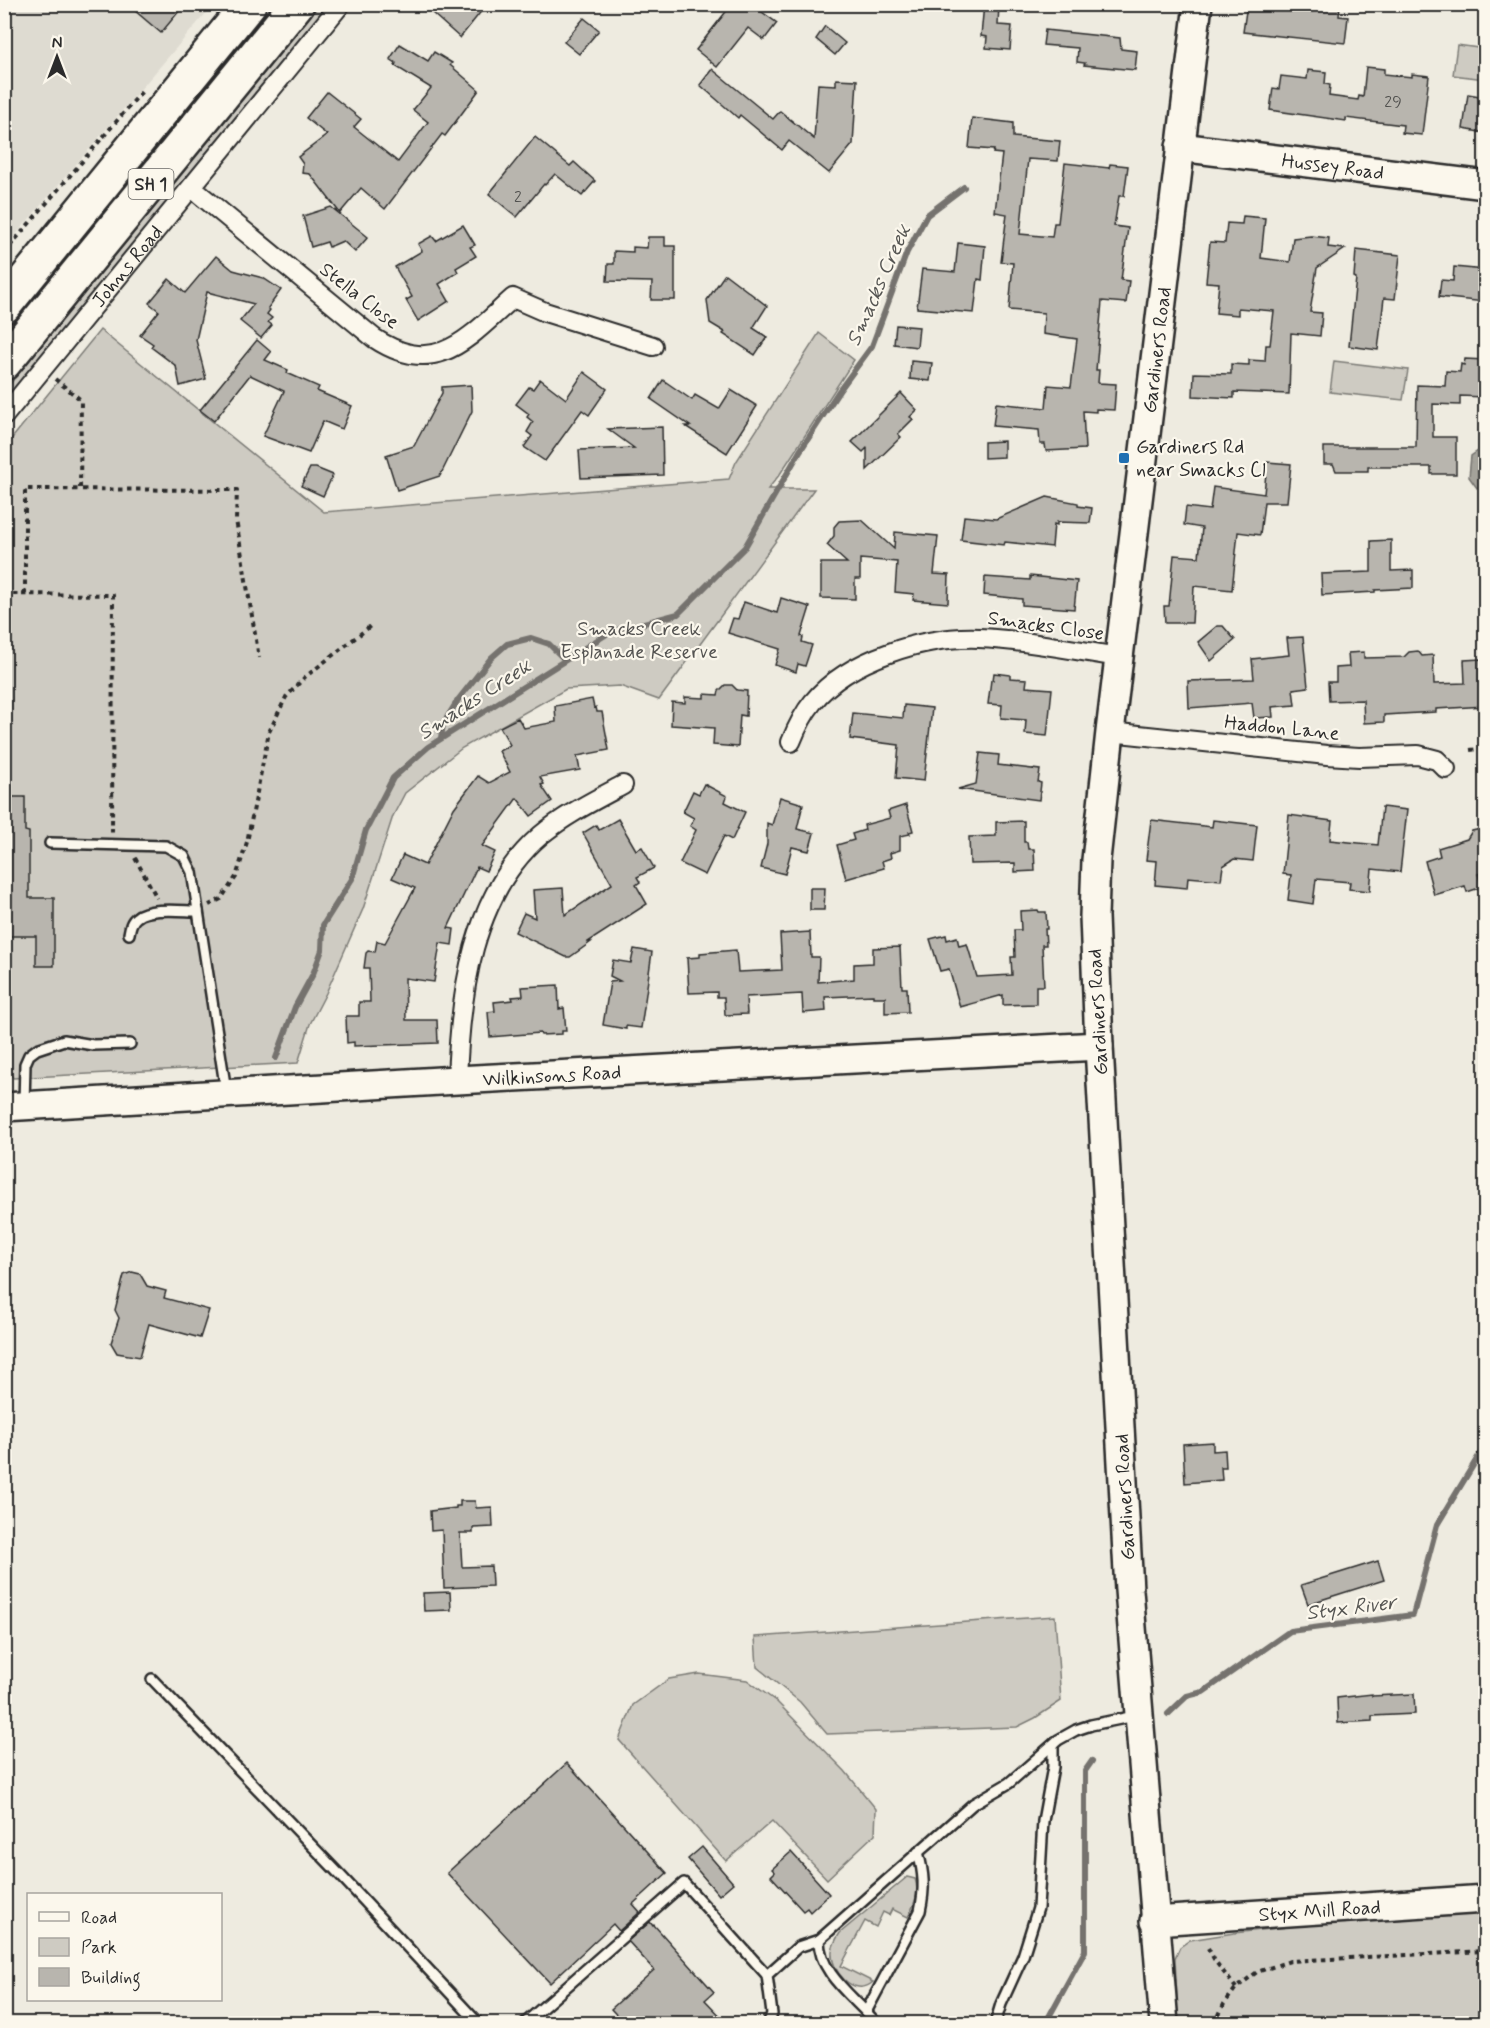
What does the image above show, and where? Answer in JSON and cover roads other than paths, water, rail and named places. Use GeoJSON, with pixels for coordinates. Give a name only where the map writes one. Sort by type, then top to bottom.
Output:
{"type":"FeatureCollection","features":[{"type":"Feature","properties":{"kind":"highway","name":"SH 1"},"geometry":{"type":"LineString","coordinates":[[4,280],[232,4]]}},
{"type":"Feature","properties":{"kind":"highway","name":"SH 1"},"geometry":{"type":"LineString","coordinates":[[4,306],[249,4]]}},
{"type":"Feature","properties":{"kind":"highway","name":"Johns Road"},"geometry":{"type":"LineString","coordinates":[[4,363],[297,4]]}},
{"type":"Feature","properties":{"kind":"street","name":"Johns Road"},"geometry":{"type":"LineString","coordinates":[[4,416],[341,4]]}},
{"type":"Feature","properties":{"kind":"street","name":"Gardiners Road"},"geometry":{"type":"LineString","coordinates":[[1164,2024],[1129,1590],[1094,916],[1096,860],[1110,732],[1198,4]]}},
{"type":"Feature","properties":{"kind":"street","name":"Hussey Road"},"geometry":{"type":"LineString","coordinates":[[1180,147],[1485,185]]}},
{"type":"Feature","properties":{"kind":"street","name":"Stella Close"},"geometry":{"type":"LineString","coordinates":[[192,188],[389,348],[419,356],[437,354],[454,347],[471,335],[513,298],[545,312],[653,346]]}},
{"type":"Feature","properties":{"kind":"street","name":"Smacks Close"},"geometry":{"type":"LineString","coordinates":[[791,742],[803,715],[827,687],[852,670],[878,657],[914,645],[977,638],[1012,640],[1120,657]]}},
{"type":"Feature","properties":{"kind":"street","name":"Haddon Lane"},"geometry":{"type":"LineString","coordinates":[[1110,732],[1328,755],[1359,757],[1418,755],[1437,760],[1446,769]]}},
{"type":"Feature","properties":{"kind":"street"},"geometry":{"type":"LineString","coordinates":[[457,1080],[460,1028],[473,952],[486,910],[496,889],[523,853],[541,835],[563,819],[623,785]]}},
{"type":"Feature","properties":{"kind":"street","name":"Wilkinsons Road"},"geometry":{"type":"LineString","coordinates":[[14,1107],[457,1080],[1099,1046]]}},
{"type":"Feature","properties":{"kind":"street","name":"Styx Mill Road"},"geometry":{"type":"LineString","coordinates":[[1154,1921],[1485,1899]]}},
{"type":"Feature","properties":{"kind":"lane"},"geometry":{"type":"LineString","coordinates":[[50,843],[166,846],[184,856],[192,872],[227,1093]]}},
{"type":"Feature","properties":{"kind":"lane"},"geometry":{"type":"LineString","coordinates":[[129,934],[132,923],[145,912],[198,911]]}},
{"type":"Feature","properties":{"kind":"lane"},"geometry":{"type":"LineString","coordinates":[[14,1107],[25,1064],[29,1055],[37,1049],[64,1040],[93,1045],[130,1044]]}},
{"type":"Feature","properties":{"kind":"lane"},"geometry":{"type":"LineString","coordinates":[[152,1679],[479,2024]]}},
{"type":"Feature","properties":{"kind":"lane"},"geometry":{"type":"LineString","coordinates":[[766,1975],[798,1947],[819,1940],[973,1804],[1009,1783],[1067,1735],[1083,1727],[1138,1716]]}},
{"type":"Feature","properties":{"kind":"lane"},"geometry":{"type":"LineString","coordinates":[[995,2024],[1001,2004],[1023,1956],[1038,1908],[1043,1821],[1053,1767],[1053,1745]]}},
{"type":"Feature","properties":{"kind":"lane"},"geometry":{"type":"LineString","coordinates":[[866,2012],[920,1911],[924,1876],[918,1852]]}},
{"type":"Feature","properties":{"kind":"lane"},"geometry":{"type":"LineString","coordinates":[[524,2024],[684,1883],[766,1975],[772,2014],[768,2024]]}},
{"type":"Feature","properties":{"kind":"lane"},"geometry":{"type":"LineString","coordinates":[[819,1940],[821,1958],[832,1976],[877,2024]]}},
{"type":"Feature","properties":{"kind":"waterway","name":"Smacks Creek"},"geometry":{"type":"LineString","coordinates":[[276,1058],[295,1007],[313,974],[322,950],[323,925],[352,879],[366,830],[393,778],[428,747],[610,632],[678,614],[745,547],[800,451],[872,346],[907,252],[927,215],[964,187]]}},
{"type":"Feature","properties":{"kind":"waterway"},"geometry":{"type":"LineString","coordinates":[[441,738],[443,724],[458,700],[491,658],[507,644],[531,638],[549,644],[565,660]]}},
{"type":"Feature","properties":{"kind":"waterway","name":"Styx River"},"geometry":{"type":"LineString","coordinates":[[1168,1714],[1187,1696],[1203,1692],[1290,1631],[1413,1615],[1437,1525],[1486,1444]]}},
{"type":"Feature","properties":{"kind":"waterway","name":"Styx River"},"geometry":{"type":"LineString","coordinates":[[1045,2024],[1085,1951],[1085,1771],[1092,1761]]}},
{"type":"Feature","properties":{"kind":"place","name":"Gardiners Rd near Smacks Cl"},"geometry":{"type":"Point","coordinates":[1124,458]}},
{"type":"Feature","properties":{"kind":"park label","name":"Smacks Creek Esplanade Reserve"},"geometry":{"type":"Point","coordinates":[639,640]}}]}
